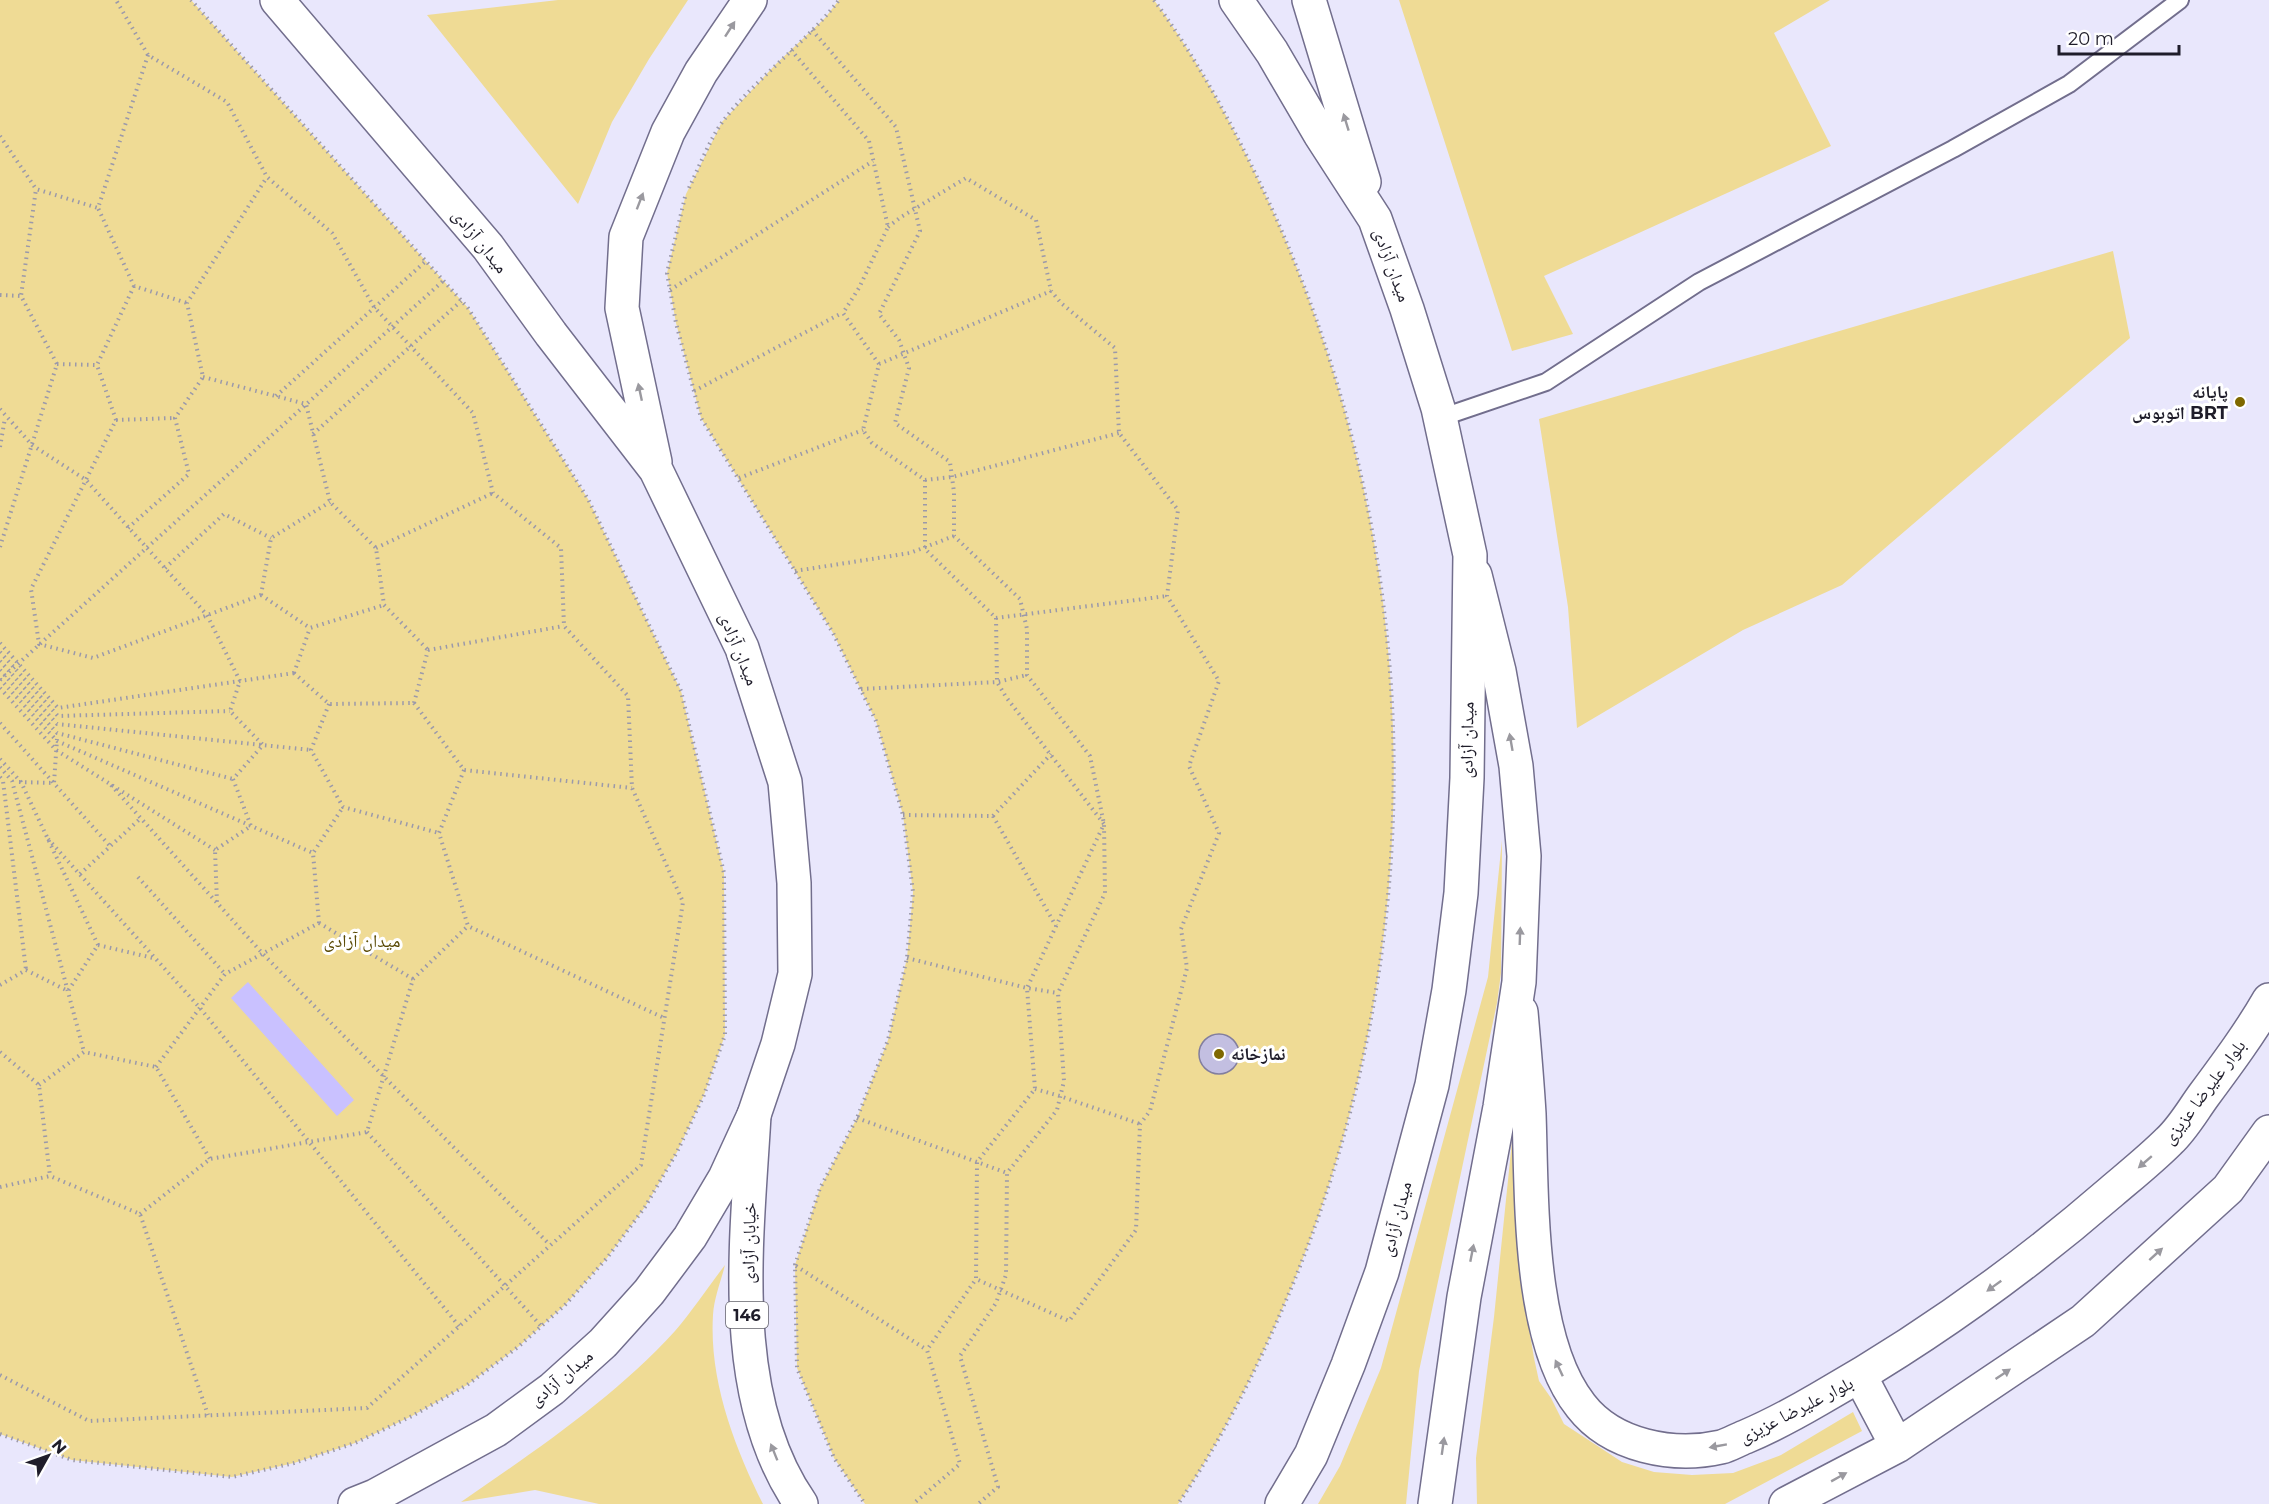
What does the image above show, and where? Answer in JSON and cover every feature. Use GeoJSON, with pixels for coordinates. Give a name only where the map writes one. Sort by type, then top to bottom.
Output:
{"type":"FeatureCollection","features":[{"type":"Feature","properties":{"kind":"main road","name":"میدان آزادی"},"geometry":{"type":"LineString","coordinates":[[277,0],[488,247],[551,334],[656,470],[742,648],[785,782],[794,883],[795,974],[778,1044],[754,1115],[725,1178],[690,1237],[649,1292],[603,1343],[552,1389],[496,1430],[396,1486],[355,1504]]}},
{"type":"Feature","properties":{"kind":"main road"},"geometry":{"type":"LineString","coordinates":[[656,470],[622,308],[626,237],[668,132],[701,72],[750,0]]}},
{"type":"Feature","properties":{"kind":"main road","name":"میدان آزادی"},"geometry":{"type":"LineString","coordinates":[[1236,0],[1272,52],[1320,134],[1375,219],[1407,309],[1440,418],[1470,555],[1467,778],[1461,893],[1449,990],[1432,1085],[1375,1292],[1311,1455],[1282,1504]]}},
{"type":"Feature","properties":{"kind":"main road"},"geometry":{"type":"LineString","coordinates":[[1312,3],[1375,219]]}},
{"type":"Feature","properties":{"kind":"main road"},"geometry":{"type":"LineString","coordinates":[[1435,1504],[1464,1297],[1500,1107],[1519,982],[1524,856],[1516,766],[1499,671],[1470,555]]}},
{"type":"Feature","properties":{"kind":"main road","name":"بلوار علیرضا عزیزی"},"geometry":{"type":"LineString","coordinates":[[1519,982],[1528,1102],[1533,1220],[1542,1303],[1555,1361],[1582,1408],[1606,1431],[1638,1445],[1687,1450],[1723,1447],[1775,1424],[1860,1376],[1949,1318],[2010,1274],[2077,1222],[2172,1139],[2256,1022],[2269,1000]]}},
{"type":"Feature","properties":{"kind":"main road","name":"خیابان آزادی"},"geometry":{"type":"LineString","coordinates":[[754,1115],[747,1237],[747,1324],[751,1377],[764,1427],[786,1483],[801,1504]]}},
{"type":"Feature","properties":{"kind":"main road"},"geometry":{"type":"LineString","coordinates":[[1786,1504],[1897,1446],[2082,1321],[2228,1189],[2269,1132]]}},
{"type":"Feature","properties":{"kind":"main road"},"geometry":{"type":"LineString","coordinates":[[1860,1376],[1897,1446]]}},
{"type":"Feature","properties":{"kind":"lane"},"geometry":{"type":"LineString","coordinates":[[1440,418],[1546,382],[1699,282],[2069,84],[2180,0]]}},
{"type":"Feature","properties":{"kind":"path"},"geometry":{"type":"LineString","coordinates":[[0,1375],[89,1421],[367,1408],[641,1166],[683,902],[632,788],[628,696],[564,626],[561,548],[493,493],[473,413],[374,307],[332,233],[267,177],[227,102],[148,55],[116,0]]}},
{"type":"Feature","properties":{"kind":"path"},"geometry":{"type":"LineString","coordinates":[[0,1434],[72,1460],[232,1477],[294,1463],[355,1443],[412,1416],[467,1384],[518,1347],[565,1305],[607,1258],[645,1207],[677,1152],[704,1095],[724,1035],[724,873],[681,691],[588,499],[468,308],[191,0]]}},
{"type":"Feature","properties":{"kind":"path"},"geometry":{"type":"LineString","coordinates":[[1154,0],[1210,88],[1254,169],[1292,254],[1325,340],[1351,429],[1371,519],[1385,610],[1393,702],[1394,760],[1390,887],[1379,978],[1362,1069],[1338,1158],[1309,1245],[1273,1331],[1233,1413],[1178,1504]]}},
{"type":"Feature","properties":{"kind":"path"},"geometry":{"type":"LineString","coordinates":[[812,30],[896,127],[920,231],[879,314],[899,340],[909,368],[896,423],[950,462],[954,536],[1020,599],[1027,629],[1027,675],[1090,756],[1104,824],[1105,893],[1058,993],[1064,1081],[1057,1110],[1007,1173],[1006,1275],[996,1303],[960,1356],[998,1487],[978,1504]]}},
{"type":"Feature","properties":{"kind":"path"},"geometry":{"type":"LineString","coordinates":[[791,50],[868,141],[888,227]]}},
{"type":"Feature","properties":{"kind":"path"},"geometry":{"type":"LineString","coordinates":[[148,55],[99,208],[134,286],[188,303]]}},
{"type":"Feature","properties":{"kind":"path"},"geometry":{"type":"LineString","coordinates":[[0,136],[36,189],[99,208]]}},
{"type":"Feature","properties":{"kind":"path"},"geometry":{"type":"LineString","coordinates":[[670,290],[873,161]]}},
{"type":"Feature","properties":{"kind":"path"},"geometry":{"type":"LineString","coordinates":[[128,528],[189,474],[175,418],[203,377],[188,303],[267,177]]}},
{"type":"Feature","properties":{"kind":"path"},"geometry":{"type":"LineString","coordinates":[[694,391],[843,313],[859,288],[888,227],[966,178],[1036,220],[1051,291],[1061,303],[1115,348],[1119,433],[1178,510],[1167,596],[1219,681],[1189,766],[1219,833],[1181,929],[1186,968],[1150,1112],[1140,1124],[1136,1230],[1069,1321],[976,1279]]}},
{"type":"Feature","properties":{"kind":"path"},"geometry":{"type":"LineString","coordinates":[[0,547],[57,364],[21,297],[36,189]]}},
{"type":"Feature","properties":{"kind":"path"},"geometry":{"type":"LineString","coordinates":[[275,396],[426,261]]}},
{"type":"Feature","properties":{"kind":"path"},"geometry":{"type":"LineString","coordinates":[[313,853],[57,741],[0,679],[443,281]]}},
{"type":"Feature","properties":{"kind":"path"},"geometry":{"type":"LineString","coordinates":[[39,644],[31,589],[116,420],[97,365],[134,286]]}},
{"type":"Feature","properties":{"kind":"path"},"geometry":{"type":"LineString","coordinates":[[879,364],[1051,291]]}},
{"type":"Feature","properties":{"kind":"path"},"geometry":{"type":"LineString","coordinates":[[0,295],[21,297]]}},
{"type":"Feature","properties":{"kind":"path"},"geometry":{"type":"LineString","coordinates":[[314,435],[461,301]]}},
{"type":"Feature","properties":{"kind":"path"},"geometry":{"type":"LineString","coordinates":[[843,313],[879,364],[863,430],[872,443],[925,480],[952,477],[1119,433]]}},
{"type":"Feature","properties":{"kind":"path"},"geometry":{"type":"LineString","coordinates":[[57,364],[97,365]]}},
{"type":"Feature","properties":{"kind":"path"},"geometry":{"type":"LineString","coordinates":[[203,377],[306,404]]}},
{"type":"Feature","properties":{"kind":"path"},"geometry":{"type":"LineString","coordinates":[[306,404],[330,502],[376,548],[384,605],[428,650]]}},
{"type":"Feature","properties":{"kind":"path"},"geometry":{"type":"LineString","coordinates":[[0,409],[32,445],[86,480],[207,615],[240,681],[230,711]]}},
{"type":"Feature","properties":{"kind":"path"},"geometry":{"type":"LineString","coordinates":[[0,447],[5,417]]}},
{"type":"Feature","properties":{"kind":"path"},"geometry":{"type":"LineString","coordinates":[[116,420],[175,418]]}},
{"type":"Feature","properties":{"kind":"path"},"geometry":{"type":"LineString","coordinates":[[739,478],[863,430]]}},
{"type":"Feature","properties":{"kind":"path"},"geometry":{"type":"LineString","coordinates":[[925,480],[925,549],[996,618],[997,682],[1006,697],[1104,824]]}},
{"type":"Feature","properties":{"kind":"path"},"geometry":{"type":"LineString","coordinates":[[376,548],[493,493]]}},
{"type":"Feature","properties":{"kind":"path"},"geometry":{"type":"LineString","coordinates":[[261,595],[271,538],[330,502]]}},
{"type":"Feature","properties":{"kind":"path"},"geometry":{"type":"LineString","coordinates":[[165,568],[224,514],[271,538]]}},
{"type":"Feature","properties":{"kind":"path"},"geometry":{"type":"LineString","coordinates":[[795,571],[925,549],[954,536]]}},
{"type":"Feature","properties":{"kind":"path"},"geometry":{"type":"LineString","coordinates":[[39,644],[93,658],[261,595]]}},
{"type":"Feature","properties":{"kind":"path"},"geometry":{"type":"LineString","coordinates":[[261,595],[310,628]]}},
{"type":"Feature","properties":{"kind":"path"},"geometry":{"type":"LineString","coordinates":[[996,618],[1167,596]]}},
{"type":"Feature","properties":{"kind":"path"},"geometry":{"type":"LineString","coordinates":[[310,628],[384,605]]}},
{"type":"Feature","properties":{"kind":"path"},"geometry":{"type":"LineString","coordinates":[[428,650],[564,626]]}},
{"type":"Feature","properties":{"kind":"path"},"geometry":{"type":"LineString","coordinates":[[294,673],[310,628]]}},
{"type":"Feature","properties":{"kind":"path"},"geometry":{"type":"LineString","coordinates":[[0,643],[58,708],[54,783]]}},
{"type":"Feature","properties":{"kind":"path"},"geometry":{"type":"LineString","coordinates":[[414,703],[428,650]]}},
{"type":"Feature","properties":{"kind":"path"},"geometry":{"type":"LineString","coordinates":[[0,652],[58,716],[230,711],[263,745]]}},
{"type":"Feature","properties":{"kind":"path"},"geometry":{"type":"LineString","coordinates":[[0,661],[57,724],[311,750]]}},
{"type":"Feature","properties":{"kind":"path"},"geometry":{"type":"LineString","coordinates":[[0,670],[57,733],[233,779]]}},
{"type":"Feature","properties":{"kind":"path"},"geometry":{"type":"LineString","coordinates":[[58,708],[294,673]]}},
{"type":"Feature","properties":{"kind":"path"},"geometry":{"type":"LineString","coordinates":[[294,673],[328,704],[414,703]]}},
{"type":"Feature","properties":{"kind":"path"},"geometry":{"type":"LineString","coordinates":[[860,689],[997,682],[1027,675]]}},
{"type":"Feature","properties":{"kind":"path"},"geometry":{"type":"LineString","coordinates":[[0,688],[56,750],[215,850]]}},
{"type":"Feature","properties":{"kind":"path"},"geometry":{"type":"LineString","coordinates":[[414,703],[464,770],[632,788]]}},
{"type":"Feature","properties":{"kind":"path"},"geometry":{"type":"LineString","coordinates":[[328,704],[311,750],[343,807],[439,833]]}},
{"type":"Feature","properties":{"kind":"path"},"geometry":{"type":"LineString","coordinates":[[0,723],[110,846]]}},
{"type":"Feature","properties":{"kind":"path"},"geometry":{"type":"LineString","coordinates":[[233,779],[263,745]]}},
{"type":"Feature","properties":{"kind":"path"},"geometry":{"type":"LineString","coordinates":[[903,815],[993,816],[1051,754]]}},
{"type":"Feature","properties":{"kind":"path"},"geometry":{"type":"LineString","coordinates":[[0,759],[21,782],[98,945]]}},
{"type":"Feature","properties":{"kind":"path"},"geometry":{"type":"LineString","coordinates":[[0,767],[12,781],[84,1052]]}},
{"type":"Feature","properties":{"kind":"path"},"geometry":{"type":"LineString","coordinates":[[464,770],[439,833],[468,926],[664,1018]]}},
{"type":"Feature","properties":{"kind":"path"},"geometry":{"type":"LineString","coordinates":[[26,970],[1,779],[54,783]]}},
{"type":"Feature","properties":{"kind":"path"},"geometry":{"type":"LineString","coordinates":[[233,779],[251,826]]}},
{"type":"Feature","properties":{"kind":"path"},"geometry":{"type":"LineString","coordinates":[[111,785],[263,954],[550,1245]]}},
{"type":"Feature","properties":{"kind":"path"},"geometry":{"type":"LineString","coordinates":[[319,923],[313,853],[343,807]]}},
{"type":"Feature","properties":{"kind":"path"},"geometry":{"type":"LineString","coordinates":[[993,816],[1056,926]]}},
{"type":"Feature","properties":{"kind":"path"},"geometry":{"type":"LineString","coordinates":[[80,874],[141,818]]}},
{"type":"Feature","properties":{"kind":"path"},"geometry":{"type":"LineString","coordinates":[[927,1350],[976,1279],[977,1162],[1035,1089],[1027,988],[1104,824]]}},
{"type":"Feature","properties":{"kind":"path"},"geometry":{"type":"LineString","coordinates":[[215,850],[251,826]]}},
{"type":"Feature","properties":{"kind":"path"},"geometry":{"type":"LineString","coordinates":[[48,839],[200,1008],[459,1326]]}},
{"type":"Feature","properties":{"kind":"path"},"geometry":{"type":"LineString","coordinates":[[215,850],[217,903]]}},
{"type":"Feature","properties":{"kind":"path"},"geometry":{"type":"LineString","coordinates":[[138,877],[225,974]]}},
{"type":"Feature","properties":{"kind":"path"},"geometry":{"type":"LineString","coordinates":[[156,1067],[225,974],[319,923]]}},
{"type":"Feature","properties":{"kind":"path"},"geometry":{"type":"LineString","coordinates":[[319,923],[413,979]]}},
{"type":"Feature","properties":{"kind":"path"},"geometry":{"type":"LineString","coordinates":[[367,1132],[413,979],[468,926]]}},
{"type":"Feature","properties":{"kind":"path"},"geometry":{"type":"LineString","coordinates":[[68,991],[98,945]]}},
{"type":"Feature","properties":{"kind":"path"},"geometry":{"type":"LineString","coordinates":[[98,945],[155,958]]}},
{"type":"Feature","properties":{"kind":"path"},"geometry":{"type":"LineString","coordinates":[[907,958],[1027,988],[1058,993]]}},
{"type":"Feature","properties":{"kind":"path"},"geometry":{"type":"LineString","coordinates":[[26,970],[68,991]]}},
{"type":"Feature","properties":{"kind":"path"},"geometry":{"type":"LineString","coordinates":[[0,985],[26,970]]}},
{"type":"Feature","properties":{"kind":"path"},"geometry":{"type":"LineString","coordinates":[[0,1052],[39,1084],[50,1176]]}},
{"type":"Feature","properties":{"kind":"path"},"geometry":{"type":"LineString","coordinates":[[39,1084],[84,1052],[156,1067],[210,1159]]}},
{"type":"Feature","properties":{"kind":"path"},"geometry":{"type":"LineString","coordinates":[[1035,1089],[1060,1095],[1140,1124]]}},
{"type":"Feature","properties":{"kind":"path"},"geometry":{"type":"LineString","coordinates":[[857,1118],[1007,1173]]}},
{"type":"Feature","properties":{"kind":"path"},"geometry":{"type":"LineString","coordinates":[[367,1132],[542,1326]]}},
{"type":"Feature","properties":{"kind":"path"},"geometry":{"type":"LineString","coordinates":[[140,1214],[210,1159],[367,1132]]}},
{"type":"Feature","properties":{"kind":"path"},"geometry":{"type":"LineString","coordinates":[[0,1186],[50,1176],[140,1214],[208,1415]]}},
{"type":"Feature","properties":{"kind":"path"},"geometry":{"type":"LineString","coordinates":[[795,1265],[927,1350],[960,1464],[913,1504]]}},
{"type":"Feature","properties":{"kind":"green space","name":"میدان آزادی"},"geometry":{"type":"Polygon","coordinates":[[[0,0],[191,0],[468,308],[588,499],[681,691],[724,873],[725,1035],[704,1095],[677,1152],[645,1207],[607,1258],[565,1305],[518,1347],[467,1385],[412,1416],[355,1443],[294,1463],[232,1477],[72,1460],[0,1434],[0,0]]]}},
{"type":"Feature","properties":{"kind":"green space"},"geometry":{"type":"Polygon","coordinates":[[[558,0],[688,0],[649,59],[612,122],[578,204],[427,15],[558,0]]]}},
{"type":"Feature","properties":{"kind":"green space"},"geometry":{"type":"Polygon","coordinates":[[[839,0],[1154,0],[1188,50],[1218,102],[1272,209],[1323,340],[1361,474],[1384,611],[1394,748],[1389,886],[1370,1023],[1337,1158],[1290,1291],[1239,1400],[1178,1504],[865,1504],[834,1458],[797,1368],[795,1265],[820,1188],[857,1118],[888,1040],[907,958],[913,892],[903,815],[876,721],[833,633],[701,418],[676,323],[667,273],[686,194],[722,122],[777,63],[825,18],[839,0]]]}},
{"type":"Feature","properties":{"kind":"green space"},"geometry":{"type":"Polygon","coordinates":[[[1399,0],[1830,0],[1774,33],[1831,146],[1544,276],[1573,334],[1512,351],[1399,0]]]}},
{"type":"Feature","properties":{"kind":"green space"},"geometry":{"type":"Polygon","coordinates":[[[2113,251],[2130,338],[1842,585],[1743,630],[1577,728],[1568,607],[1539,419],[2113,251]]]}},
{"type":"Feature","properties":{"kind":"green space"},"geometry":{"type":"Polygon","coordinates":[[[1502,840],[1501,973],[1497,1003],[1419,1371],[1406,1504],[1318,1504],[1340,1466],[1381,1368],[1488,977],[1502,840]]]}},
{"type":"Feature","properties":{"kind":"green space"},"geometry":{"type":"Polygon","coordinates":[[[1516,1102],[1514,1203],[1519,1268],[1539,1381],[1551,1398],[1564,1424],[1622,1462],[1654,1472],[1692,1475],[1733,1473],[1781,1455],[1853,1412],[1862,1431],[1725,1504],[1477,1504],[1476,1458],[1494,1317],[1516,1102]]]}},
{"type":"Feature","properties":{"kind":"green space"},"geometry":{"type":"Polygon","coordinates":[[[725,1265],[713,1315],[715,1364],[719,1388],[733,1436],[763,1504],[599,1504],[535,1490],[461,1502],[573,1422],[626,1379],[675,1331],[725,1265]]]}},
{"type":"Feature","properties":{"kind":"shaded area"},"geometry":{"type":"Polygon","coordinates":[[[248,982],[354,1100],[337,1116],[231,998],[248,982]]]}},
{"type":"Feature","properties":{"kind":"building","name":"نمازخانه"},"geometry":{"type":"Polygon","coordinates":[[[1219,1034],[1233,1040],[1239,1054],[1233,1068],[1219,1074],[1205,1068],[1199,1054],[1205,1040],[1219,1034]]]}},
{"type":"Feature","properties":{"kind":"place","name":"پایانه اتوبوس BRT"},"geometry":{"type":"Point","coordinates":[2240,402]}},
{"type":"Feature","properties":{"kind":"place","name":"نمازخانه"},"geometry":{"type":"Point","coordinates":[1219,1054]}}]}
